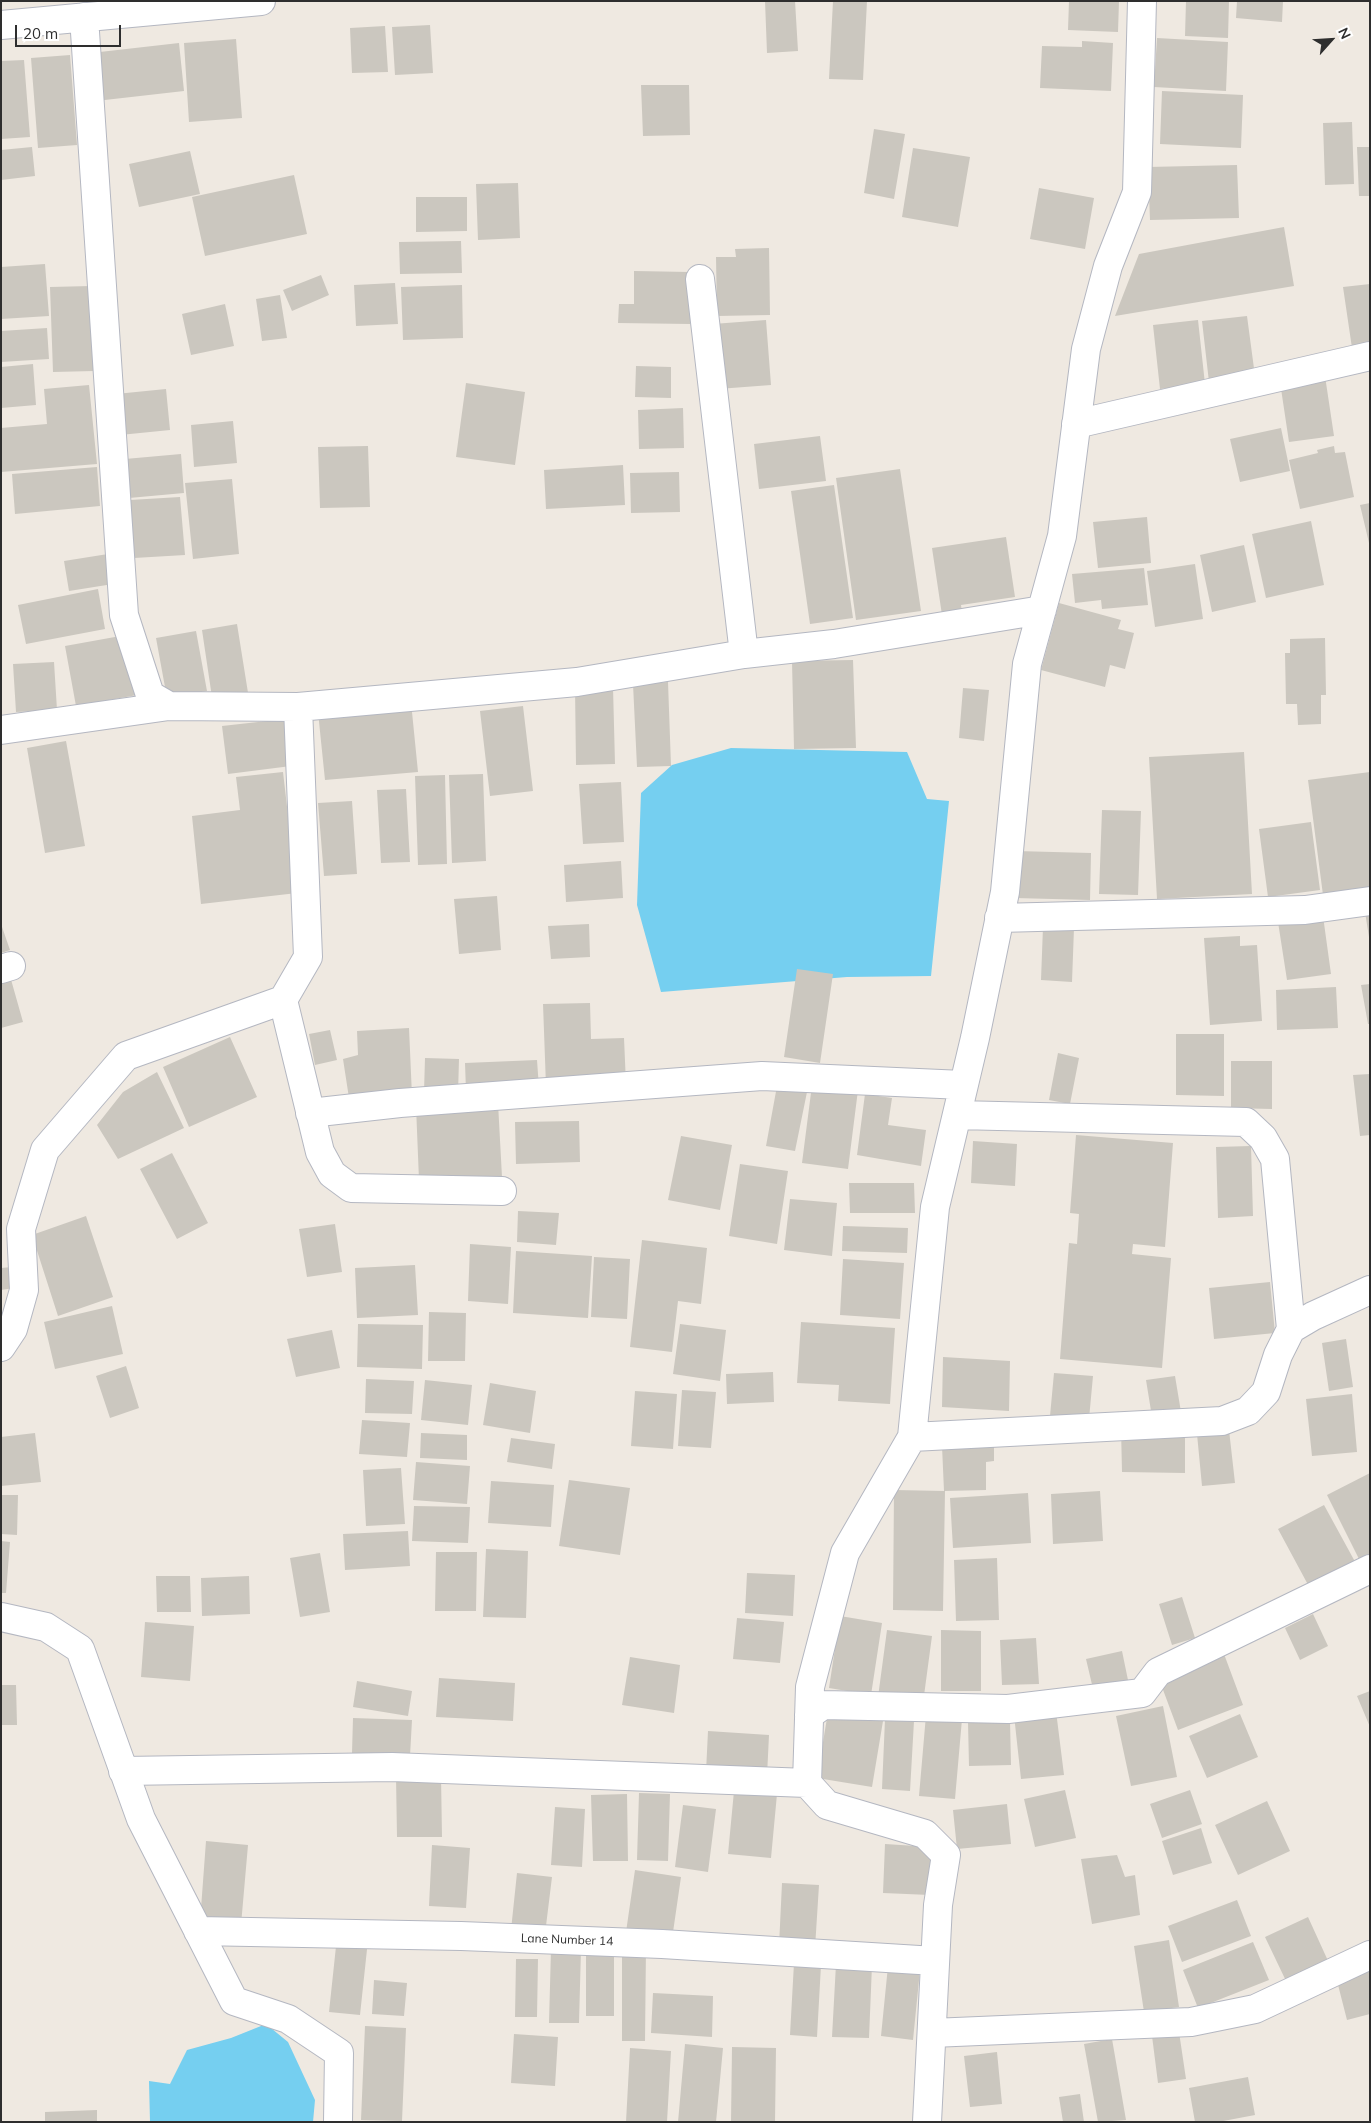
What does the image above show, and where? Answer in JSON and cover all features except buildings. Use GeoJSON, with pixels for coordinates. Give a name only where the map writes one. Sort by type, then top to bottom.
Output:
{"type":"FeatureCollection","features":[{"type":"Feature","properties":{"kind":"street"},"geometry":{"type":"LineString","coordinates":[[1,25],[260,1]]}},
{"type":"Feature","properties":{"kind":"street"},"geometry":{"type":"LineString","coordinates":[[807,1783],[810,1686],[845,1553],[912,1437],[935,1206],[964,1086],[1005,892],[1027,664],[1062,536],[1088,339],[1108,266],[1137,192],[1142,1]]}},
{"type":"Feature","properties":{"kind":"street"},"geometry":{"type":"LineString","coordinates":[[84,17],[124,615],[150,695],[169,706]]}},
{"type":"Feature","properties":{"kind":"street"},"geometry":{"type":"LineString","coordinates":[[700,280],[744,654]]}},
{"type":"Feature","properties":{"kind":"street"},"geometry":{"type":"LineString","coordinates":[[1076,424],[1370,356]]}},
{"type":"Feature","properties":{"kind":"street"},"geometry":{"type":"LineString","coordinates":[[1,730],[169,706],[298,707],[577,682],[744,654],[834,644],[1042,610]]}},
{"type":"Feature","properties":{"kind":"street"},"geometry":{"type":"LineString","coordinates":[[1,1347],[13,1329],[24,1290],[22,1229],[45,1150],[126,1056],[283,1000],[308,957],[298,707]]}},
{"type":"Feature","properties":{"kind":"street"},"geometry":{"type":"LineString","coordinates":[[999,918],[1305,910],[1370,901]]}},
{"type":"Feature","properties":{"kind":"street"},"geometry":{"type":"LineString","coordinates":[[283,1000],[320,1152],[332,1174],[351,1188],[502,1191]]}},
{"type":"Feature","properties":{"kind":"street"},"geometry":{"type":"LineString","coordinates":[[310,1113],[400,1103],[762,1076],[964,1086]]}},
{"type":"Feature","properties":{"kind":"street"},"geometry":{"type":"LineString","coordinates":[[912,1437],[1222,1421],[1248,1411],[1266,1392],[1278,1355],[1291,1329],[1275,1159],[1263,1138],[1246,1122],[957,1115]]}},
{"type":"Feature","properties":{"kind":"street"},"geometry":{"type":"LineString","coordinates":[[1291,1329],[1313,1316],[1370,1290]]}},
{"type":"Feature","properties":{"kind":"street"},"geometry":{"type":"LineString","coordinates":[[809,1715],[823,1705],[1008,1709],[1142,1693],[1158,1672],[1370,1569]]}},
{"type":"Feature","properties":{"kind":"street"},"geometry":{"type":"LineString","coordinates":[[1,1617],[46,1627],[80,1648],[141,1819],[234,2001],[288,2019],[340,2052],[338,2122]]}},
{"type":"Feature","properties":{"kind":"street"},"geometry":{"type":"LineString","coordinates":[[123,1771],[392,1768],[807,1783],[827,1804],[925,1834],[946,1855],[938,1905],[927,2122]]}},
{"type":"Feature","properties":{"kind":"street","name":"Lane Number 14"},"geometry":{"type":"LineString","coordinates":[[198,1931],[461,1936],[662,1944],[935,1961]]}},
{"type":"Feature","properties":{"kind":"street"},"geometry":{"type":"LineString","coordinates":[[932,2033],[1191,2022],[1255,2010],[1370,1955]]}},
{"type":"Feature","properties":{"kind":"water"},"geometry":{"type":"Polygon","coordinates":[[[731,748],[907,752],[927,799],[949,801],[931,976],[847,977],[661,992],[637,905],[641,793],[672,765],[731,748]]]}},
{"type":"Feature","properties":{"kind":"water"},"geometry":{"type":"Polygon","coordinates":[[[266,2024],[288,2042],[315,2100],[313,2122],[150,2122],[149,2081],[170,2084],[187,2050],[231,2038],[266,2024]]]}}]}
